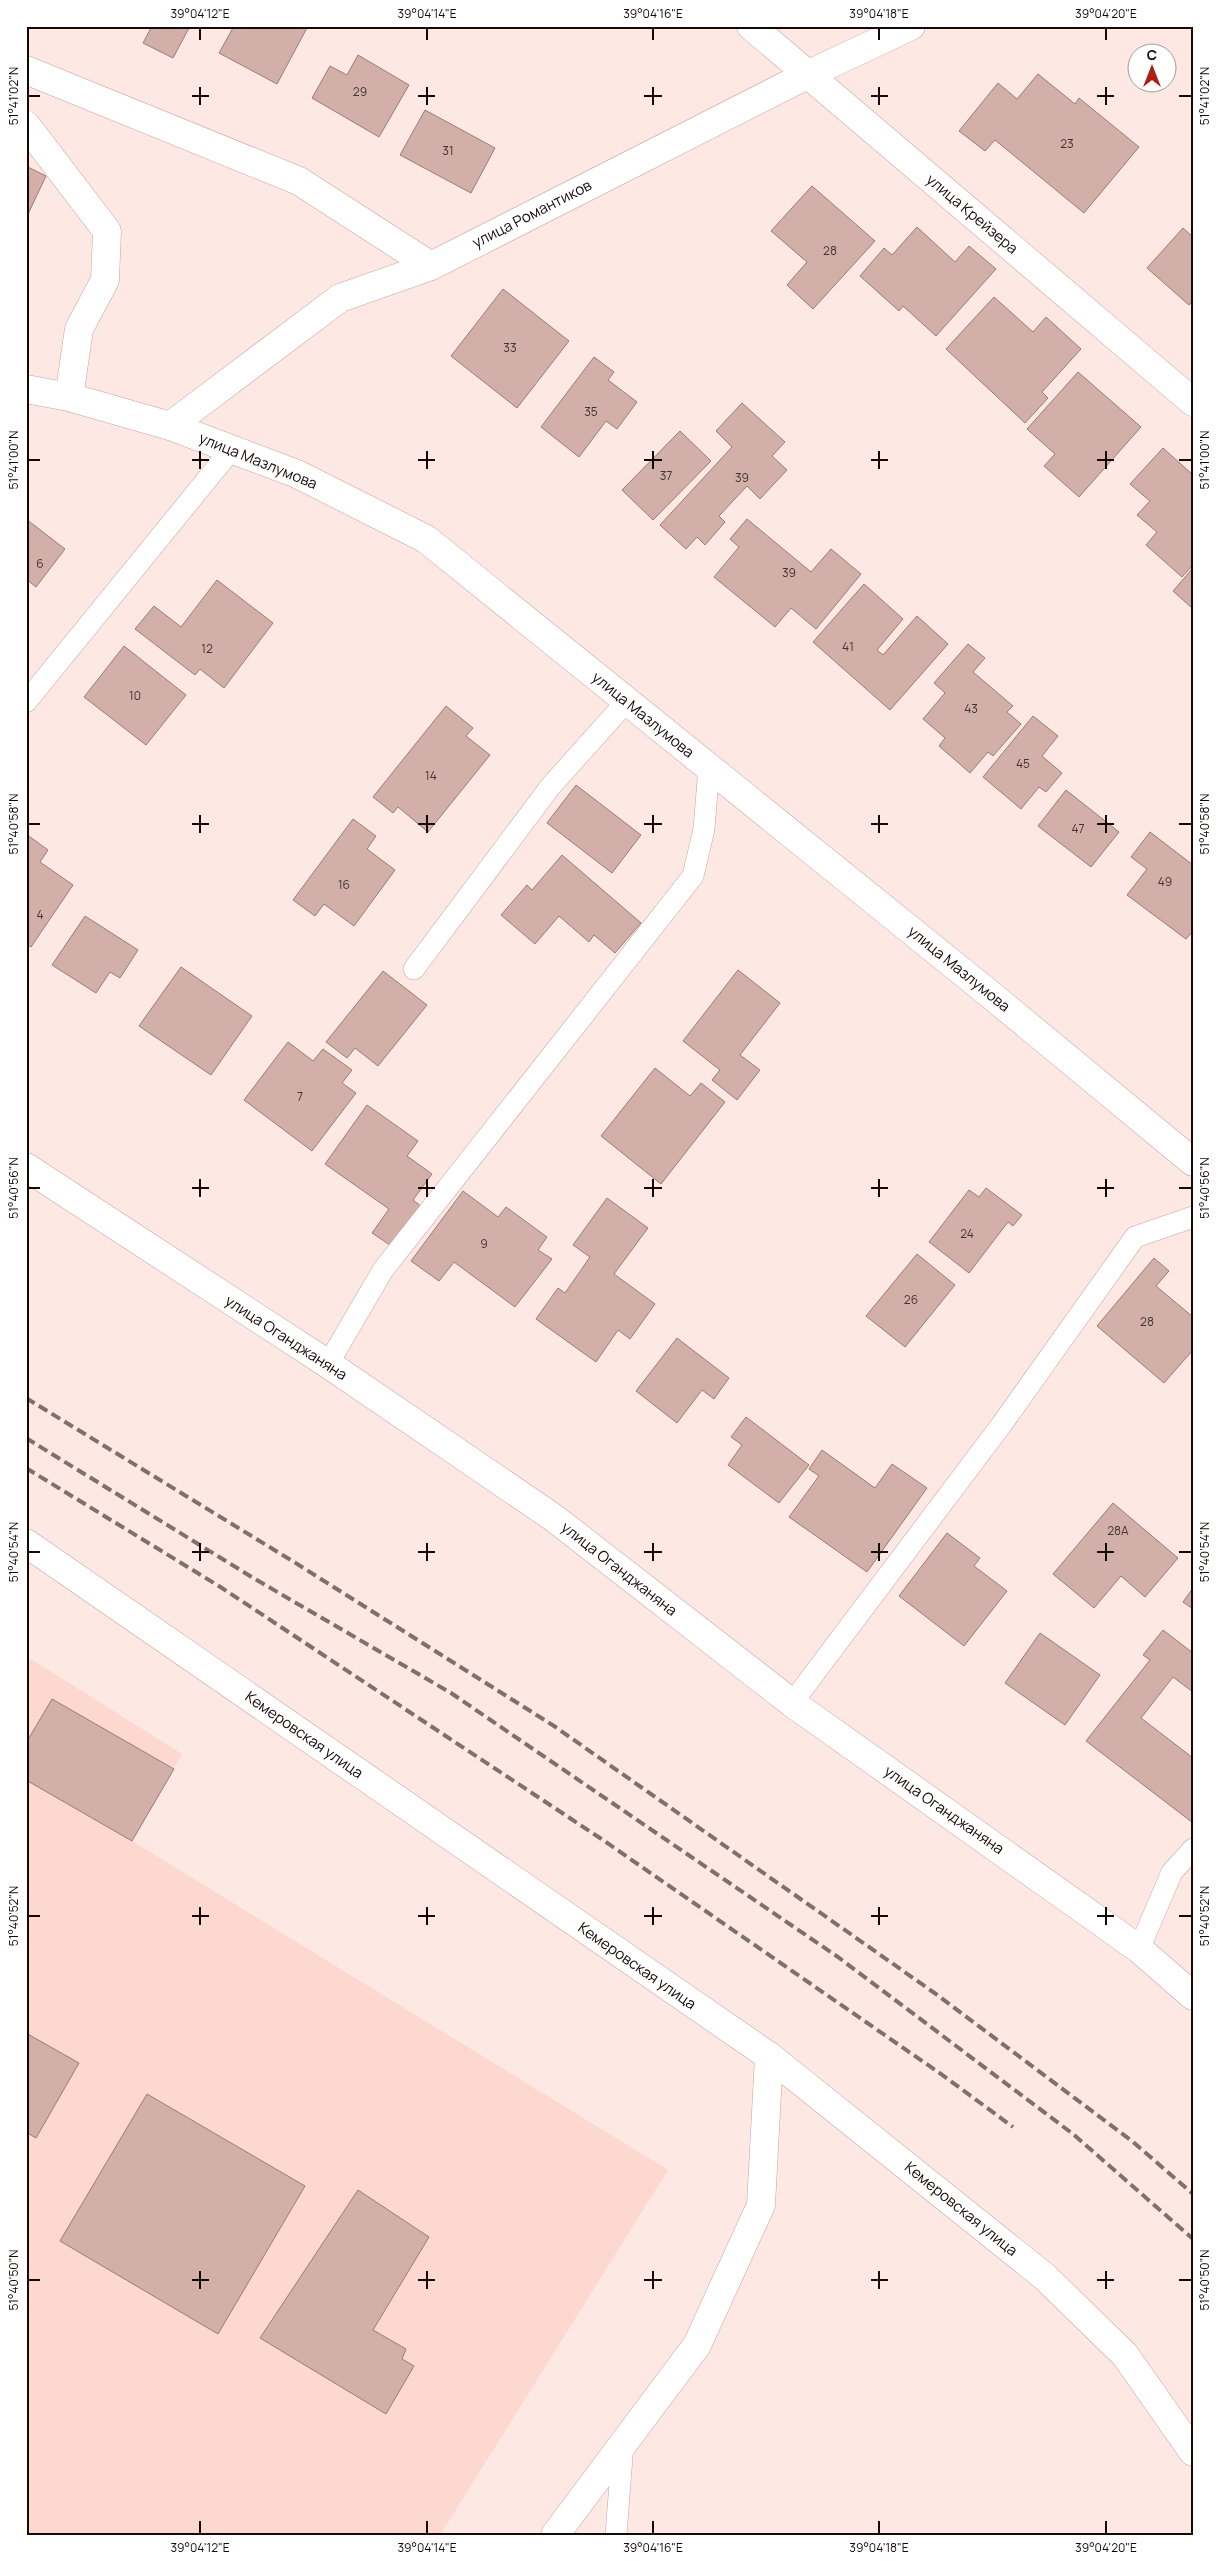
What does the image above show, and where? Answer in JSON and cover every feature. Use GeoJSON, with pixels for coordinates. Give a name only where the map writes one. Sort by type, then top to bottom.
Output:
{"type":"FeatureCollection","features":[{"type":"Feature","properties":{"kind":"street","name":"улица Крейзера"},"geometry":{"type":"LineString","coordinates":[[751,26],[807,76],[1193,402]]}},
{"type":"Feature","properties":{"kind":"street","name":"улица Романтиков"},"geometry":{"type":"LineString","coordinates":[[170,426],[340,298],[431,266],[807,76],[911,26]]}},
{"type":"Feature","properties":{"kind":"street"},"geometry":{"type":"LineString","coordinates":[[26,70],[299,181],[431,266]]}},
{"type":"Feature","properties":{"kind":"street"},"geometry":{"type":"LineString","coordinates":[[26,124],[107,231],[106,280],[79,329],[69,397]]}},
{"type":"Feature","properties":{"kind":"street","name":"улица Мазлумова"},"geometry":{"type":"LineString","coordinates":[[26,388],[69,397],[170,426],[297,474],[426,539],[994,997],[1193,1162]]}},
{"type":"Feature","properties":{"kind":"street","name":"улица Оганджаняна"},"geometry":{"type":"LineString","coordinates":[[26,1167],[328,1364],[554,1518],[792,1703],[1139,1949],[1193,1996]]}},
{"type":"Feature","properties":{"kind":"street","name":"Кемеровская улица"},"geometry":{"type":"LineString","coordinates":[[26,1543],[769,2056],[1045,2277],[1126,2355],[1193,2452]]}},
{"type":"Feature","properties":{"kind":"street"},"geometry":{"type":"LineString","coordinates":[[555,2535],[696,2346],[761,2205],[769,2056]]}},
{"type":"Feature","properties":{"kind":"lane"},"geometry":{"type":"LineString","coordinates":[[26,702],[231,450]]}},
{"type":"Feature","properties":{"kind":"lane"},"geometry":{"type":"LineString","coordinates":[[414,969],[550,787],[627,701]]}},
{"type":"Feature","properties":{"kind":"lane"},"geometry":{"type":"LineString","coordinates":[[328,1364],[383,1270],[693,876],[704,829],[709,768]]}},
{"type":"Feature","properties":{"kind":"lane"},"geometry":{"type":"LineString","coordinates":[[792,1703],[1002,1424],[1135,1237],[1193,1217]]}},
{"type":"Feature","properties":{"kind":"lane"},"geometry":{"type":"LineString","coordinates":[[1139,1949],[1172,1872],[1193,1849]]}},
{"type":"Feature","properties":{"kind":"lane"},"geometry":{"type":"LineString","coordinates":[[616,2535],[623,2444]]}},
{"type":"Feature","properties":{"kind":"shaded area"},"geometry":{"type":"Polygon","coordinates":[[[26,1656],[182,1754],[132,1841],[668,2170],[440,2535],[26,2535],[26,1656]]]}},
{"type":"Feature","properties":{"kind":"building"},"geometry":{"type":"Polygon","coordinates":[[[152,26],[190,26],[173,58],[143,43],[152,26]]]}},
{"type":"Feature","properties":{"kind":"building"},"geometry":{"type":"Polygon","coordinates":[[[234,26],[308,26],[277,84],[219,53],[234,26]]]}},
{"type":"Feature","properties":{"kind":"building"},"geometry":{"type":"Polygon","coordinates":[[[358,55],[409,85],[379,137],[312,98],[330,66],[347,75],[358,55]]]}},
{"type":"Feature","properties":{"kind":"building"},"geometry":{"type":"Polygon","coordinates":[[[1038,74],[1075,104],[1079,98],[1139,147],[1084,213],[995,140],[985,151],[959,131],[998,83],[1017,99],[1038,74]]]}},
{"type":"Feature","properties":{"kind":"building"},"geometry":{"type":"Polygon","coordinates":[[[425,110],[495,148],[471,193],[400,155],[425,110]]]}},
{"type":"Feature","properties":{"kind":"building"},"geometry":{"type":"Polygon","coordinates":[[[26,166],[46,176],[28,214],[26,213],[26,166]]]}},
{"type":"Feature","properties":{"kind":"building"},"geometry":{"type":"Polygon","coordinates":[[[812,186],[875,241],[813,309],[787,285],[807,262],[771,231],[812,186]]]}},
{"type":"Feature","properties":{"kind":"building"},"geometry":{"type":"Polygon","coordinates":[[[917,227],[955,262],[969,246],[996,269],[936,336],[903,306],[899,311],[860,276],[884,248],[892,255],[917,227]]]}},
{"type":"Feature","properties":{"kind":"building"},"geometry":{"type":"Polygon","coordinates":[[[1183,228],[1193,237],[1193,300],[1189,305],[1147,268],[1183,228]]]}},
{"type":"Feature","properties":{"kind":"building"},"geometry":{"type":"Polygon","coordinates":[[[503,289],[569,341],[517,408],[451,356],[503,289]]]}},
{"type":"Feature","properties":{"kind":"building"},"geometry":{"type":"Polygon","coordinates":[[[994,297],[1033,332],[1046,317],[1081,349],[1042,392],[1048,398],[1025,423],[946,349],[994,297]]]}},
{"type":"Feature","properties":{"kind":"building"},"geometry":{"type":"Polygon","coordinates":[[[594,357],[614,372],[608,380],[637,402],[617,429],[606,421],[579,457],[541,427],[594,357]]]}},
{"type":"Feature","properties":{"kind":"building"},"geometry":{"type":"Polygon","coordinates":[[[1078,372],[1141,427],[1079,497],[1044,466],[1055,454],[1027,429],[1078,372]]]}},
{"type":"Feature","properties":{"kind":"building"},"geometry":{"type":"Polygon","coordinates":[[[742,403],[785,442],[772,456],[787,470],[760,499],[747,486],[719,516],[725,522],[705,545],[697,537],[686,549],[660,525],[732,447],[716,431],[742,403]]]}},
{"type":"Feature","properties":{"kind":"building"},"geometry":{"type":"Polygon","coordinates":[[[680,431],[711,461],[653,520],[622,490],[680,431]]]}},
{"type":"Feature","properties":{"kind":"building"},"geometry":{"type":"Polygon","coordinates":[[[1163,448],[1193,475],[1193,565],[1182,577],[1146,545],[1157,532],[1137,515],[1150,501],[1130,484],[1163,448]]]}},
{"type":"Feature","properties":{"kind":"building"},"geometry":{"type":"Polygon","coordinates":[[[26,519],[65,549],[36,587],[26,579],[26,519]]]}},
{"type":"Feature","properties":{"kind":"building"},"geometry":{"type":"Polygon","coordinates":[[[747,519],[811,572],[831,549],[861,574],[816,629],[791,608],[775,627],[714,577],[739,547],[730,539],[747,519]]]}},
{"type":"Feature","properties":{"kind":"building"},"geometry":{"type":"Polygon","coordinates":[[[1193,568],[1193,607],[1192,608],[1173,591],[1193,568]]]}},
{"type":"Feature","properties":{"kind":"building"},"geometry":{"type":"Polygon","coordinates":[[[217,580],[273,623],[224,688],[200,669],[195,675],[135,629],[154,606],[181,627],[217,580]]]}},
{"type":"Feature","properties":{"kind":"building"},"geometry":{"type":"Polygon","coordinates":[[[864,584],[903,619],[877,650],[883,655],[917,616],[948,644],[890,710],[813,642],[864,584]]]}},
{"type":"Feature","properties":{"kind":"building"},"geometry":{"type":"Polygon","coordinates":[[[968,644],[985,658],[973,672],[1013,706],[1007,712],[1021,724],[993,756],[988,752],[970,773],[939,746],[945,738],[923,719],[945,693],[934,683],[968,644]]]}},
{"type":"Feature","properties":{"kind":"building"},"geometry":{"type":"Polygon","coordinates":[[[124,646],[186,695],[146,745],[84,697],[124,646]]]}},
{"type":"Feature","properties":{"kind":"building"},"geometry":{"type":"Polygon","coordinates":[[[446,706],[473,728],[466,736],[490,755],[428,832],[398,807],[393,813],[373,797],[446,706]]]}},
{"type":"Feature","properties":{"kind":"building"},"geometry":{"type":"Polygon","coordinates":[[[1033,716],[1058,736],[1042,756],[1062,773],[1046,792],[1039,787],[1021,809],[983,777],[1033,716]]]}},
{"type":"Feature","properties":{"kind":"building"},"geometry":{"type":"Polygon","coordinates":[[[576,785],[641,835],[612,873],[547,823],[576,785]]]}},
{"type":"Feature","properties":{"kind":"building"},"geometry":{"type":"Polygon","coordinates":[[[1066,790],[1119,832],[1091,867],[1038,826],[1066,790]]]}},
{"type":"Feature","properties":{"kind":"building"},"geometry":{"type":"Polygon","coordinates":[[[353,819],[376,836],[367,849],[395,870],[354,926],[324,904],[315,916],[293,900],[353,819]]]}},
{"type":"Feature","properties":{"kind":"building"},"geometry":{"type":"Polygon","coordinates":[[[1150,832],[1193,865],[1193,931],[1186,939],[1127,895],[1147,869],[1131,857],[1150,832]]]}},
{"type":"Feature","properties":{"kind":"building"},"geometry":{"type":"Polygon","coordinates":[[[26,834],[48,850],[40,862],[73,885],[31,947],[26,944],[26,834]]]}},
{"type":"Feature","properties":{"kind":"building"},"geometry":{"type":"Polygon","coordinates":[[[562,855],[641,923],[615,953],[594,935],[589,942],[559,916],[535,944],[501,915],[527,885],[532,890],[562,855]]]}},
{"type":"Feature","properties":{"kind":"building"},"geometry":{"type":"Polygon","coordinates":[[[85,916],[138,950],[120,978],[110,972],[96,993],[52,965],[85,916]]]}},
{"type":"Feature","properties":{"kind":"building"},"geometry":{"type":"Polygon","coordinates":[[[181,967],[252,1016],[211,1075],[139,1026],[181,967]]]}},
{"type":"Feature","properties":{"kind":"building"},"geometry":{"type":"Polygon","coordinates":[[[738,970],[780,1003],[740,1055],[760,1070],[737,1100],[712,1080],[720,1070],[683,1041],[738,970]]]}},
{"type":"Feature","properties":{"kind":"building"},"geometry":{"type":"Polygon","coordinates":[[[383,971],[427,1005],[378,1066],[355,1048],[347,1058],[326,1042],[383,971]]]}},
{"type":"Feature","properties":{"kind":"building"},"geometry":{"type":"Polygon","coordinates":[[[288,1042],[313,1061],[323,1049],[352,1070],[342,1083],[356,1093],[312,1151],[244,1100],[288,1042]]]}},
{"type":"Feature","properties":{"kind":"building"},"geometry":{"type":"Polygon","coordinates":[[[655,1068],[690,1096],[701,1083],[725,1102],[661,1184],[601,1136],[655,1068]]]}},
{"type":"Feature","properties":{"kind":"building"},"geometry":{"type":"Polygon","coordinates":[[[367,1105],[418,1141],[407,1156],[432,1174],[413,1200],[422,1207],[393,1247],[372,1233],[389,1209],[325,1164],[367,1105]]]}},
{"type":"Feature","properties":{"kind":"building"},"geometry":{"type":"Polygon","coordinates":[[[986,1188],[1022,1215],[1013,1226],[1008,1222],[969,1273],[929,1242],[969,1190],[979,1197],[986,1188]]]}},
{"type":"Feature","properties":{"kind":"building"},"geometry":{"type":"Polygon","coordinates":[[[463,1191],[498,1217],[506,1207],[547,1237],[538,1250],[552,1259],[515,1307],[454,1262],[439,1281],[411,1261],[463,1191]]]}},
{"type":"Feature","properties":{"kind":"building"},"geometry":{"type":"Polygon","coordinates":[[[607,1198],[648,1228],[614,1274],[655,1304],[630,1339],[618,1330],[596,1362],[536,1319],[558,1288],[565,1293],[590,1257],[573,1245],[607,1198]]]}},
{"type":"Feature","properties":{"kind":"building"},"geometry":{"type":"Polygon","coordinates":[[[917,1254],[955,1285],[905,1347],[866,1316],[917,1254]]]}},
{"type":"Feature","properties":{"kind":"building"},"geometry":{"type":"Polygon","coordinates":[[[1154,1258],[1169,1271],[1156,1286],[1193,1317],[1193,1350],[1164,1383],[1097,1326],[1154,1258]]]}},
{"type":"Feature","properties":{"kind":"building"},"geometry":{"type":"Polygon","coordinates":[[[677,1338],[729,1378],[714,1399],[702,1390],[677,1423],[636,1391],[677,1338]]]}},
{"type":"Feature","properties":{"kind":"building"},"geometry":{"type":"Polygon","coordinates":[[[746,1417],[809,1465],[779,1503],[728,1465],[742,1445],[731,1437],[746,1417]]]}},
{"type":"Feature","properties":{"kind":"building"},"geometry":{"type":"Polygon","coordinates":[[[822,1450],[875,1488],[892,1464],[927,1488],[867,1572],[789,1517],[819,1476],[809,1469],[822,1450]]]}},
{"type":"Feature","properties":{"kind":"building"},"geometry":{"type":"Polygon","coordinates":[[[1113,1503],[1178,1558],[1145,1597],[1121,1576],[1094,1608],[1053,1574],[1113,1503]]]}},
{"type":"Feature","properties":{"kind":"building"},"geometry":{"type":"Polygon","coordinates":[[[947,1533],[980,1558],[974,1566],[1007,1591],[964,1646],[899,1596],[947,1533]]]}},
{"type":"Feature","properties":{"kind":"building"},"geometry":{"type":"Polygon","coordinates":[[[1193,1588],[1193,1609],[1183,1602],[1193,1588]]]}},
{"type":"Feature","properties":{"kind":"building"},"geometry":{"type":"Polygon","coordinates":[[[1163,1630],[1193,1653],[1193,1692],[1173,1677],[1141,1718],[1193,1758],[1193,1823],[1086,1741],[1150,1660],[1143,1655],[1163,1630]]]}},
{"type":"Feature","properties":{"kind":"building"},"geometry":{"type":"Polygon","coordinates":[[[1040,1633],[1100,1675],[1065,1725],[1005,1683],[1040,1633]]]}},
{"type":"Feature","properties":{"kind":"building"},"geometry":{"type":"Polygon","coordinates":[[[52,1699],[174,1769],[132,1841],[26,1780],[26,1743],[52,1699]]]}},
{"type":"Feature","properties":{"kind":"building"},"geometry":{"type":"Polygon","coordinates":[[[26,2033],[79,2063],[36,2138],[26,2132],[26,2033]]]}},
{"type":"Feature","properties":{"kind":"building"},"geometry":{"type":"Polygon","coordinates":[[[147,2094],[305,2186],[218,2334],[60,2241],[147,2094]]]}},
{"type":"Feature","properties":{"kind":"building"},"geometry":{"type":"Polygon","coordinates":[[[358,2190],[429,2237],[373,2330],[406,2349],[402,2359],[414,2366],[386,2414],[260,2338],[358,2190]]]}},
{"type":"Feature","properties":{"kind":"railway"},"geometry":{"type":"LineString","coordinates":[[26,1398],[294,1562],[554,1726],[936,1994],[1132,2141],[1193,2194]]}},
{"type":"Feature","properties":{"kind":"railway"},"geometry":{"type":"LineString","coordinates":[[26,1438],[255,1579],[451,1693],[838,1957],[1073,2134],[1193,2239]]}},
{"type":"Feature","properties":{"kind":"railway"},"geometry":{"type":"LineString","coordinates":[[26,1468],[222,1588],[600,1838],[941,2074],[1013,2127]]}}]}
